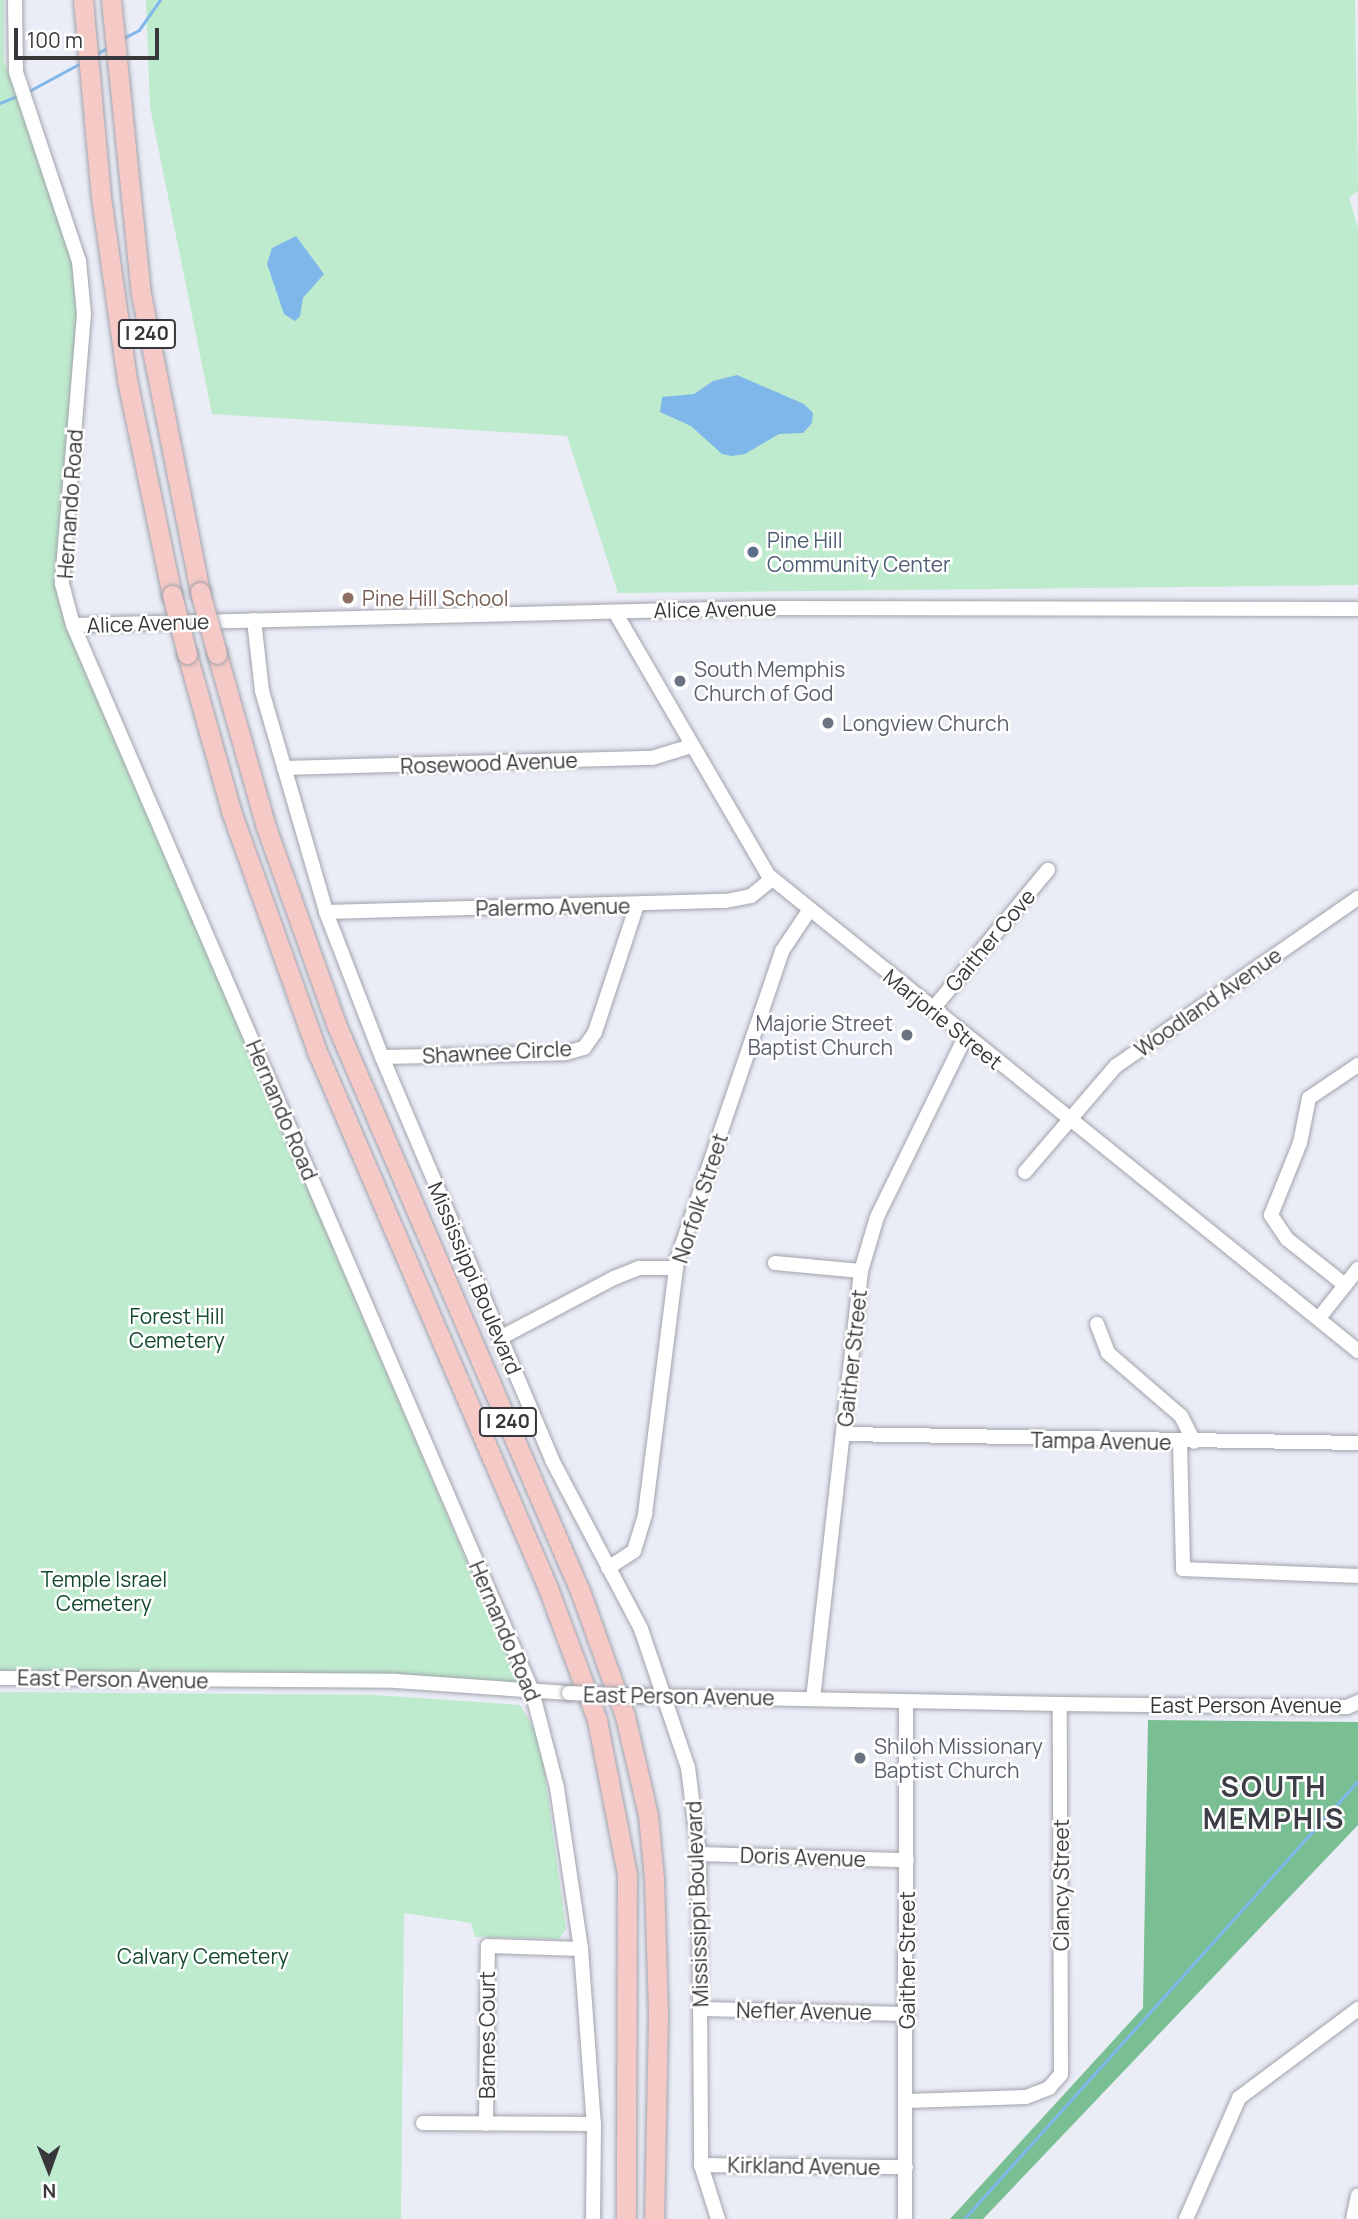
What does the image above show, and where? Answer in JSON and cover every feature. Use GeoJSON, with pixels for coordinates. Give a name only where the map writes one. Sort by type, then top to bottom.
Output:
{"type":"FeatureCollection","features":[{"type":"Feature","properties":{"kind":"highway","name":"I 240"},"geometry":{"type":"LineString","coordinates":[[83,0],[101,197],[127,380],[172,595],[231,811],[316,1049],[548,1588],[597,1720],[627,1875],[626,2219]]}},
{"type":"Feature","properties":{"kind":"highway","name":"I 240"},"geometry":{"type":"LineString","coordinates":[[111,9],[115,71],[147,335],[200,592],[266,827],[336,1024],[571,1570],[625,1716],[648,1815],[654,1869],[658,2014],[654,2219]]}},
{"type":"Feature","properties":{"kind":"street","name":"Hernando Road"},"geometry":{"type":"LineString","coordinates":[[15,0],[16,72],[79,261],[84,314],[62,584],[73,625],[532,1691],[557,1788],[581,1949],[594,2124],[593,2219]]}},
{"type":"Feature","properties":{"kind":"street","name":"Alice Avenue"},"geometry":{"type":"LineString","coordinates":[[73,625],[615,612],[1358,609]]}},
{"type":"Feature","properties":{"kind":"street","name":"Marjorie Street"},"geometry":{"type":"LineString","coordinates":[[615,612],[691,746],[772,879],[808,912],[1358,1351]]}},
{"type":"Feature","properties":{"kind":"street","name":"Mississippi Boulevard"},"geometry":{"type":"LineString","coordinates":[[254,620],[262,691],[326,912],[382,1057],[552,1460],[641,1629],[666,1697],[695,1798],[699,1854],[701,2165],[719,2219]]}},
{"type":"Feature","properties":{"kind":"street","name":"Rosewood Avenue"},"geometry":{"type":"LineString","coordinates":[[284,768],[652,758],[691,746]]}},
{"type":"Feature","properties":{"kind":"street","name":"Gaither Cove"},"geometry":{"type":"LineString","coordinates":[[932,1010],[1048,870]]}},
{"type":"Feature","properties":{"kind":"street","name":"Palermo Avenue"},"geometry":{"type":"LineString","coordinates":[[326,912],[739,900],[772,879]]}},
{"type":"Feature","properties":{"kind":"street","name":"Woodland Avenue"},"geometry":{"type":"LineString","coordinates":[[1025,1172],[1116,1066],[1358,898]]}},
{"type":"Feature","properties":{"kind":"street","name":"Shawnee Circle"},"geometry":{"type":"LineString","coordinates":[[382,1057],[566,1053],[584,1048],[595,1032],[637,905]]}},
{"type":"Feature","properties":{"kind":"street","name":"Norfolk Street"},"geometry":{"type":"LineString","coordinates":[[608,1569],[634,1551],[645,1514],[676,1268],[782,951],[808,912]]}},
{"type":"Feature","properties":{"kind":"street","name":"Gaither Street"},"geometry":{"type":"LineString","coordinates":[[813,1699],[861,1271],[877,1217],[965,1037]]}},
{"type":"Feature","properties":{"kind":"street"},"geometry":{"type":"LineString","coordinates":[[1345,1284],[1287,1239],[1271,1216],[1300,1143],[1309,1098],[1358,1065]]}},
{"type":"Feature","properties":{"kind":"street"},"geometry":{"type":"LineString","coordinates":[[775,1263],[861,1271]]}},
{"type":"Feature","properties":{"kind":"street"},"geometry":{"type":"LineString","coordinates":[[500,1338],[614,1278],[639,1268],[676,1268]]}},
{"type":"Feature","properties":{"kind":"street"},"geometry":{"type":"LineString","coordinates":[[1319,1318],[1358,1269]]}},
{"type":"Feature","properties":{"kind":"street"},"geometry":{"type":"LineString","coordinates":[[1097,1324],[1108,1353],[1181,1416],[1187,1442],[1183,1569],[1358,1576]]}},
{"type":"Feature","properties":{"kind":"street","name":"Tampa Avenue"},"geometry":{"type":"LineString","coordinates":[[844,1434],[1358,1443]]}},
{"type":"Feature","properties":{"kind":"street","name":"East Person Avenue"},"geometry":{"type":"LineString","coordinates":[[0,1678],[396,1681],[666,1697],[906,1702],[1347,1707],[1358,1702]]}},
{"type":"Feature","properties":{"kind":"street","name":"Gaither Street"},"geometry":{"type":"LineString","coordinates":[[905,2219],[908,2014],[906,1702]]}},
{"type":"Feature","properties":{"kind":"street","name":"Clancy Street"},"geometry":{"type":"LineString","coordinates":[[907,2101],[1026,2097],[1049,2088],[1062,2065],[1060,1704]]}},
{"type":"Feature","properties":{"kind":"street","name":"Doris Avenue"},"geometry":{"type":"LineString","coordinates":[[699,1854],[907,1860]]}},
{"type":"Feature","properties":{"kind":"street","name":"Barnes Court"},"geometry":{"type":"LineString","coordinates":[[486,2124],[488,1946],[581,1949]]}},
{"type":"Feature","properties":{"kind":"street","name":"Nefler Avenue"},"geometry":{"type":"LineString","coordinates":[[700,2008],[908,2014]]}},
{"type":"Feature","properties":{"kind":"street"},"geometry":{"type":"LineString","coordinates":[[1186,2219],[1239,2098],[1358,2009]]}},
{"type":"Feature","properties":{"kind":"street"},"geometry":{"type":"LineString","coordinates":[[423,2123],[594,2124]]}},
{"type":"Feature","properties":{"kind":"street","name":"Kirkland Avenue"},"geometry":{"type":"LineString","coordinates":[[701,2165],[906,2167]]}},
{"type":"Feature","properties":{"kind":"street"},"geometry":{"type":"LineString","coordinates":[[1353,2219],[1357,2200]]}},
{"type":"Feature","properties":{"kind":"green space","name":"Forest Hill Cemetery"},"geometry":{"type":"Polygon","coordinates":[[[0,0],[4,0],[4,61],[75,263],[77,332],[59,603],[519,1684],[0,1674],[0,0]]]}},
{"type":"Feature","properties":{"kind":"green space"},"geometry":{"type":"Polygon","coordinates":[[[146,0],[1355,0],[1358,191],[1349,197],[1358,229],[1358,585],[618,593],[567,436],[212,414],[150,107],[146,0]]]}},
{"type":"Feature","properties":{"kind":"green space","name":"Calvary Cemetery"},"geometry":{"type":"Polygon","coordinates":[[[0,1692],[376,1695],[520,1705],[540,1739],[566,1929],[559,1939],[475,1937],[471,1923],[404,1913],[401,2219],[0,2219],[0,1692]]]}},
{"type":"Feature","properties":{"kind":"green space"},"geometry":{"type":"Polygon","coordinates":[[[1148,1720],[1358,1722],[1358,1825],[983,2219],[950,2219],[1143,2008],[1148,1720]]]}},
{"type":"Feature","properties":{"kind":"water"},"geometry":{"type":"Polygon","coordinates":[[[296,236],[324,274],[303,298],[300,316],[295,321],[284,314],[267,264],[272,248],[296,236]]]}},
{"type":"Feature","properties":{"kind":"water"},"geometry":{"type":"Polygon","coordinates":[[[737,375],[804,404],[813,413],[812,423],[803,433],[779,434],[745,454],[732,456],[722,454],[691,426],[660,412],[662,397],[694,394],[713,381],[737,375]]]}},
{"type":"Feature","properties":{"kind":"waterway"},"geometry":{"type":"LineString","coordinates":[[124,38],[139,30],[160,0]]}},
{"type":"Feature","properties":{"kind":"waterway"},"geometry":{"type":"LineString","coordinates":[[96,54],[109,47]]}},
{"type":"Feature","properties":{"kind":"waterway"},"geometry":{"type":"LineString","coordinates":[[29,91],[81,63]]}},
{"type":"Feature","properties":{"kind":"waterway"},"geometry":{"type":"LineString","coordinates":[[0,103],[20,95]]}},
{"type":"Feature","properties":{"kind":"waterway"},"geometry":{"type":"LineString","coordinates":[[964,2219],[1358,1781]]}},
{"type":"Feature","properties":{"kind":"place","name":"Pine Hill Community Center"},"geometry":{"type":"Point","coordinates":[753,552]}},
{"type":"Feature","properties":{"kind":"place","name":"Pine Hill School"},"geometry":{"type":"Point","coordinates":[348,598]}},
{"type":"Feature","properties":{"kind":"place","name":"South Memphis Church of God"},"geometry":{"type":"Point","coordinates":[680,681]}},
{"type":"Feature","properties":{"kind":"place","name":"Longview Church"},"geometry":{"type":"Point","coordinates":[828,723]}},
{"type":"Feature","properties":{"kind":"place","name":"Majorie Street Baptist Church"},"geometry":{"type":"Point","coordinates":[907,1035]}},
{"type":"Feature","properties":{"kind":"place","name":"Shiloh Missionary Baptist Church"},"geometry":{"type":"Point","coordinates":[860,1758]}},
{"type":"Feature","properties":{"kind":"district","name":"SOUTH MEMPHIS"},"geometry":{"type":"Point","coordinates":[1274,1802]}},
{"type":"Feature","properties":{"kind":"park label","name":"Temple Israel Cemetery"},"geometry":{"type":"Point","coordinates":[104,1591]}}]}
